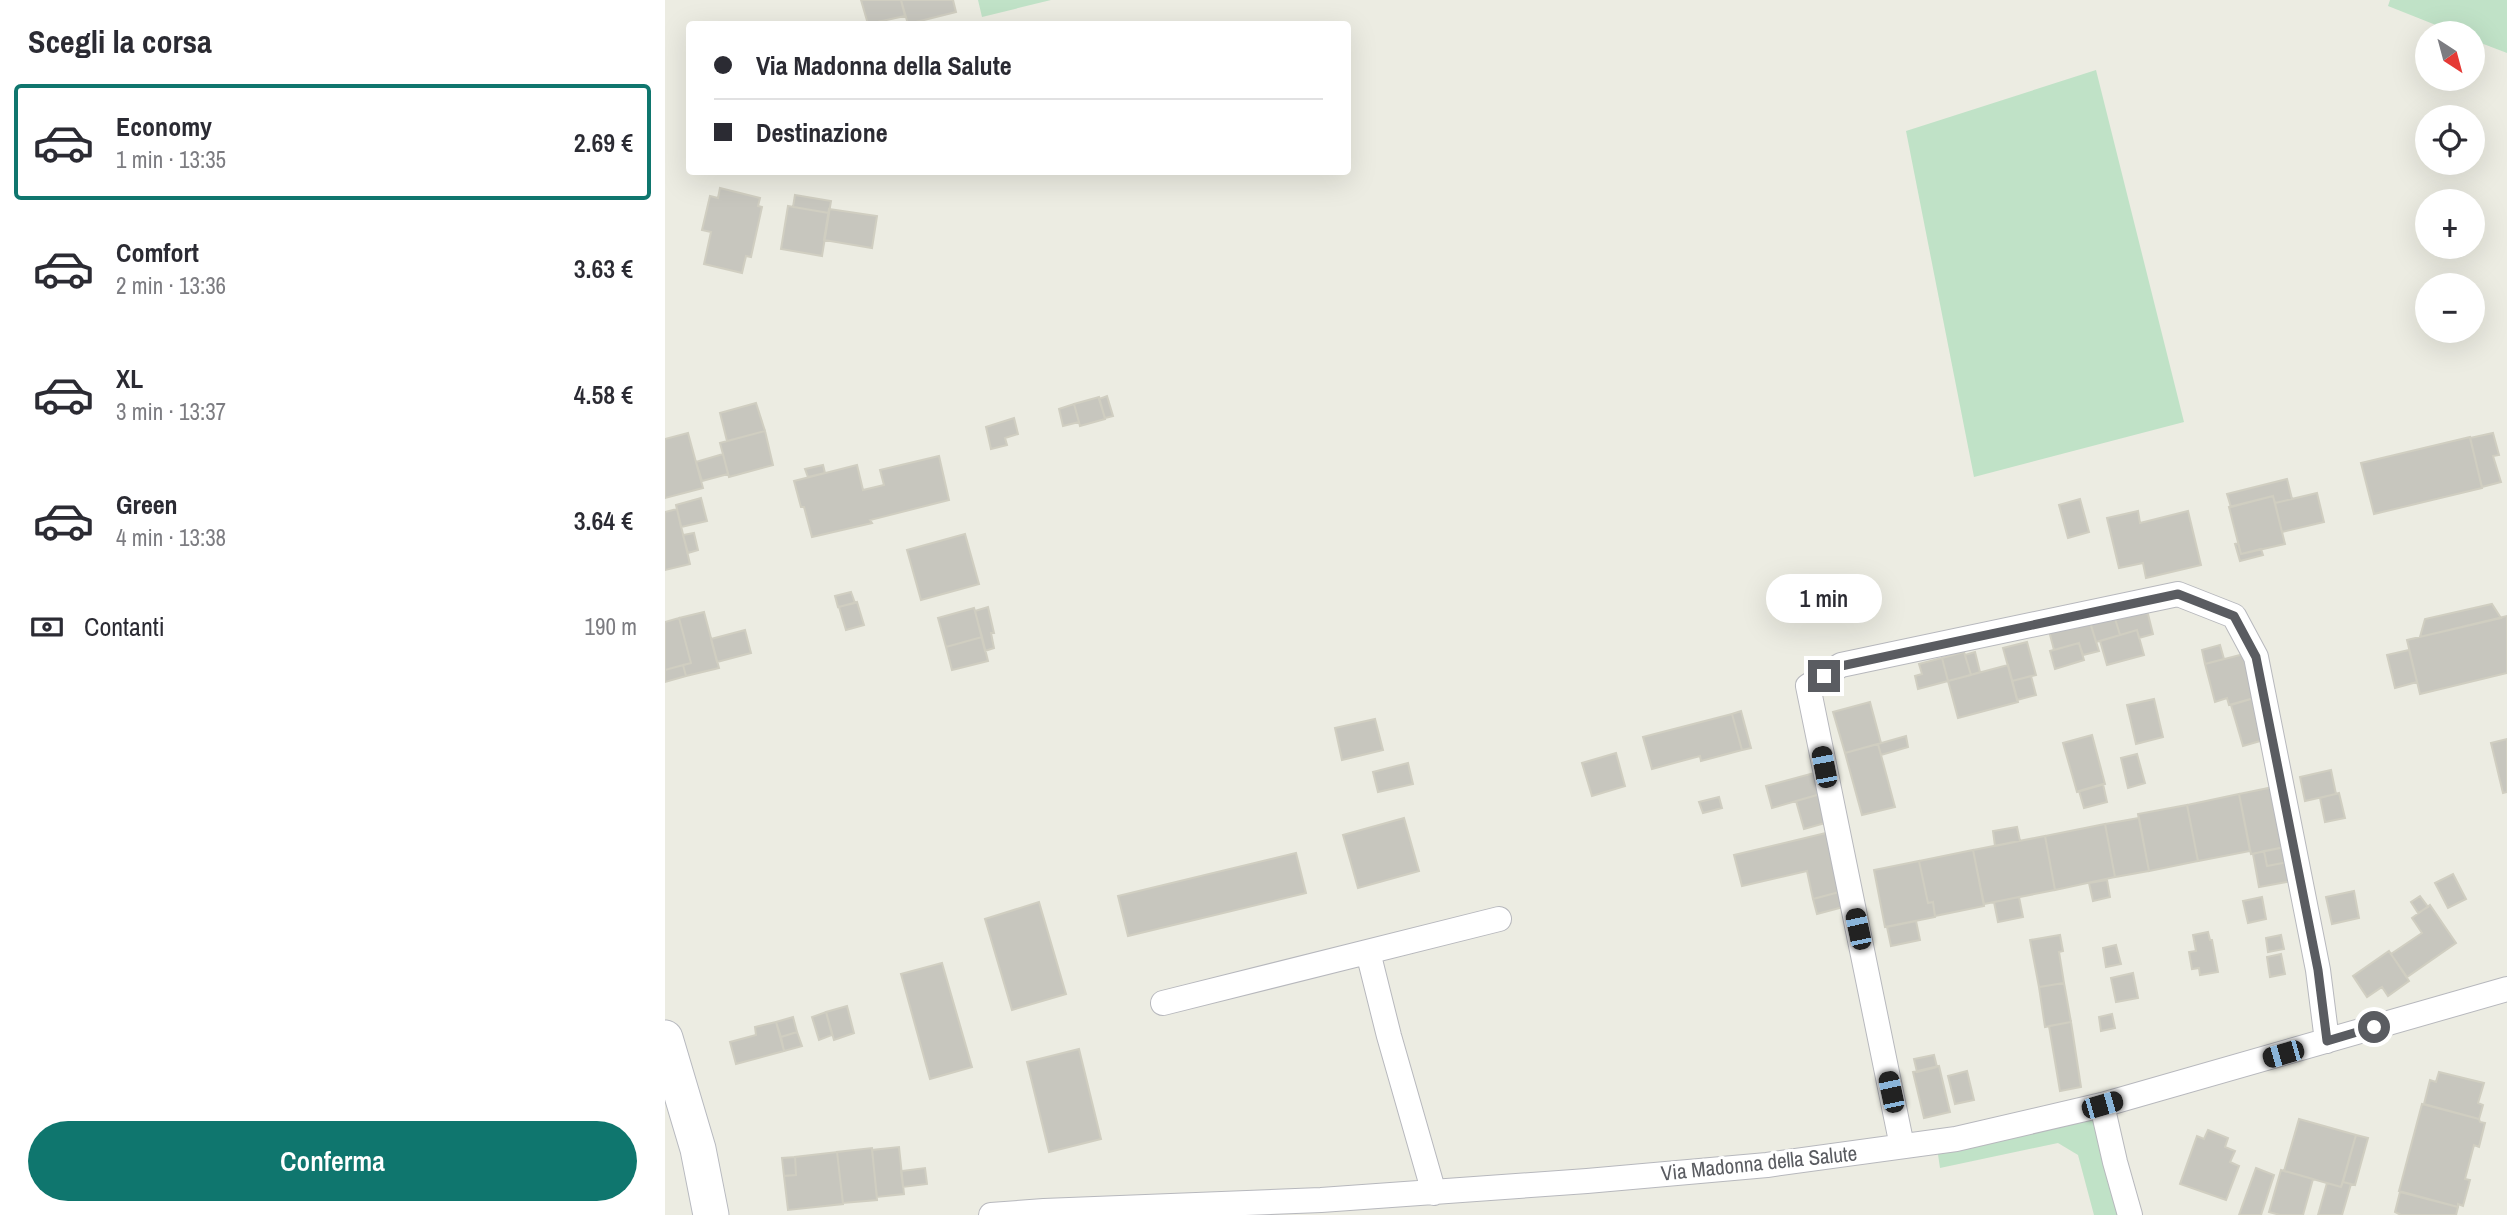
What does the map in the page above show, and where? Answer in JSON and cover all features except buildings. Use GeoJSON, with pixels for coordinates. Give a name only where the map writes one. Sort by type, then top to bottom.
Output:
{"type":"FeatureCollection","features":[{"type":"Feature","properties":{"kind":"main road"},"geometry":{"type":"LineString","coordinates":[[665,1038],[698,1149],[711,1215]]}},
{"type":"Feature","properties":{"kind":"street"},"geometry":{"type":"LineString","coordinates":[[1902,1146],[1808,686],[1841,666],[2178,594],[2234,616],[2256,657],[2318,970],[2327,1041]]}},
{"type":"Feature","properties":{"kind":"street"},"geometry":{"type":"LineString","coordinates":[[1163,1003],[1499,919]]}},
{"type":"Feature","properties":{"kind":"street"},"geometry":{"type":"LineString","coordinates":[[1368,952],[1434,1193]]}},
{"type":"Feature","properties":{"kind":"street","name":"Via Madonna della Salute"},"geometry":{"type":"LineString","coordinates":[[991,1215],[1434,1193],[1767,1166],[1956,1139],[2102,1105],[2507,989]]}},
{"type":"Feature","properties":{"kind":"street"},"geometry":{"type":"LineString","coordinates":[[2102,1105],[2130,1215]]}},
{"type":"Feature","properties":{"kind":"green space"},"geometry":{"type":"Polygon","coordinates":[[[978,0],[1051,0],[982,17],[978,0]]]}},
{"type":"Feature","properties":{"kind":"green space"},"geometry":{"type":"Polygon","coordinates":[[[2390,0],[2507,0],[2507,53],[2485,45],[2485,21],[2426,21],[2388,6],[2390,0]]]}},
{"type":"Feature","properties":{"kind":"green space"},"geometry":{"type":"Polygon","coordinates":[[[2096,70],[2184,422],[1974,477],[1906,131],[2096,70]]]}},
{"type":"Feature","properties":{"kind":"green space"},"geometry":{"type":"Polygon","coordinates":[[[2102,1105],[2130,1215],[2094,1215],[2078,1155],[2058,1143],[1940,1168],[1936,1141],[2102,1105]]]}},
{"type":"Feature","properties":{"kind":"route"},"geometry":{"type":"LineString","coordinates":[[1824,676],[1841,666],[2178,594],[2234,616],[2256,657],[2318,970],[2327,1041],[2374,1027]]}}]}
